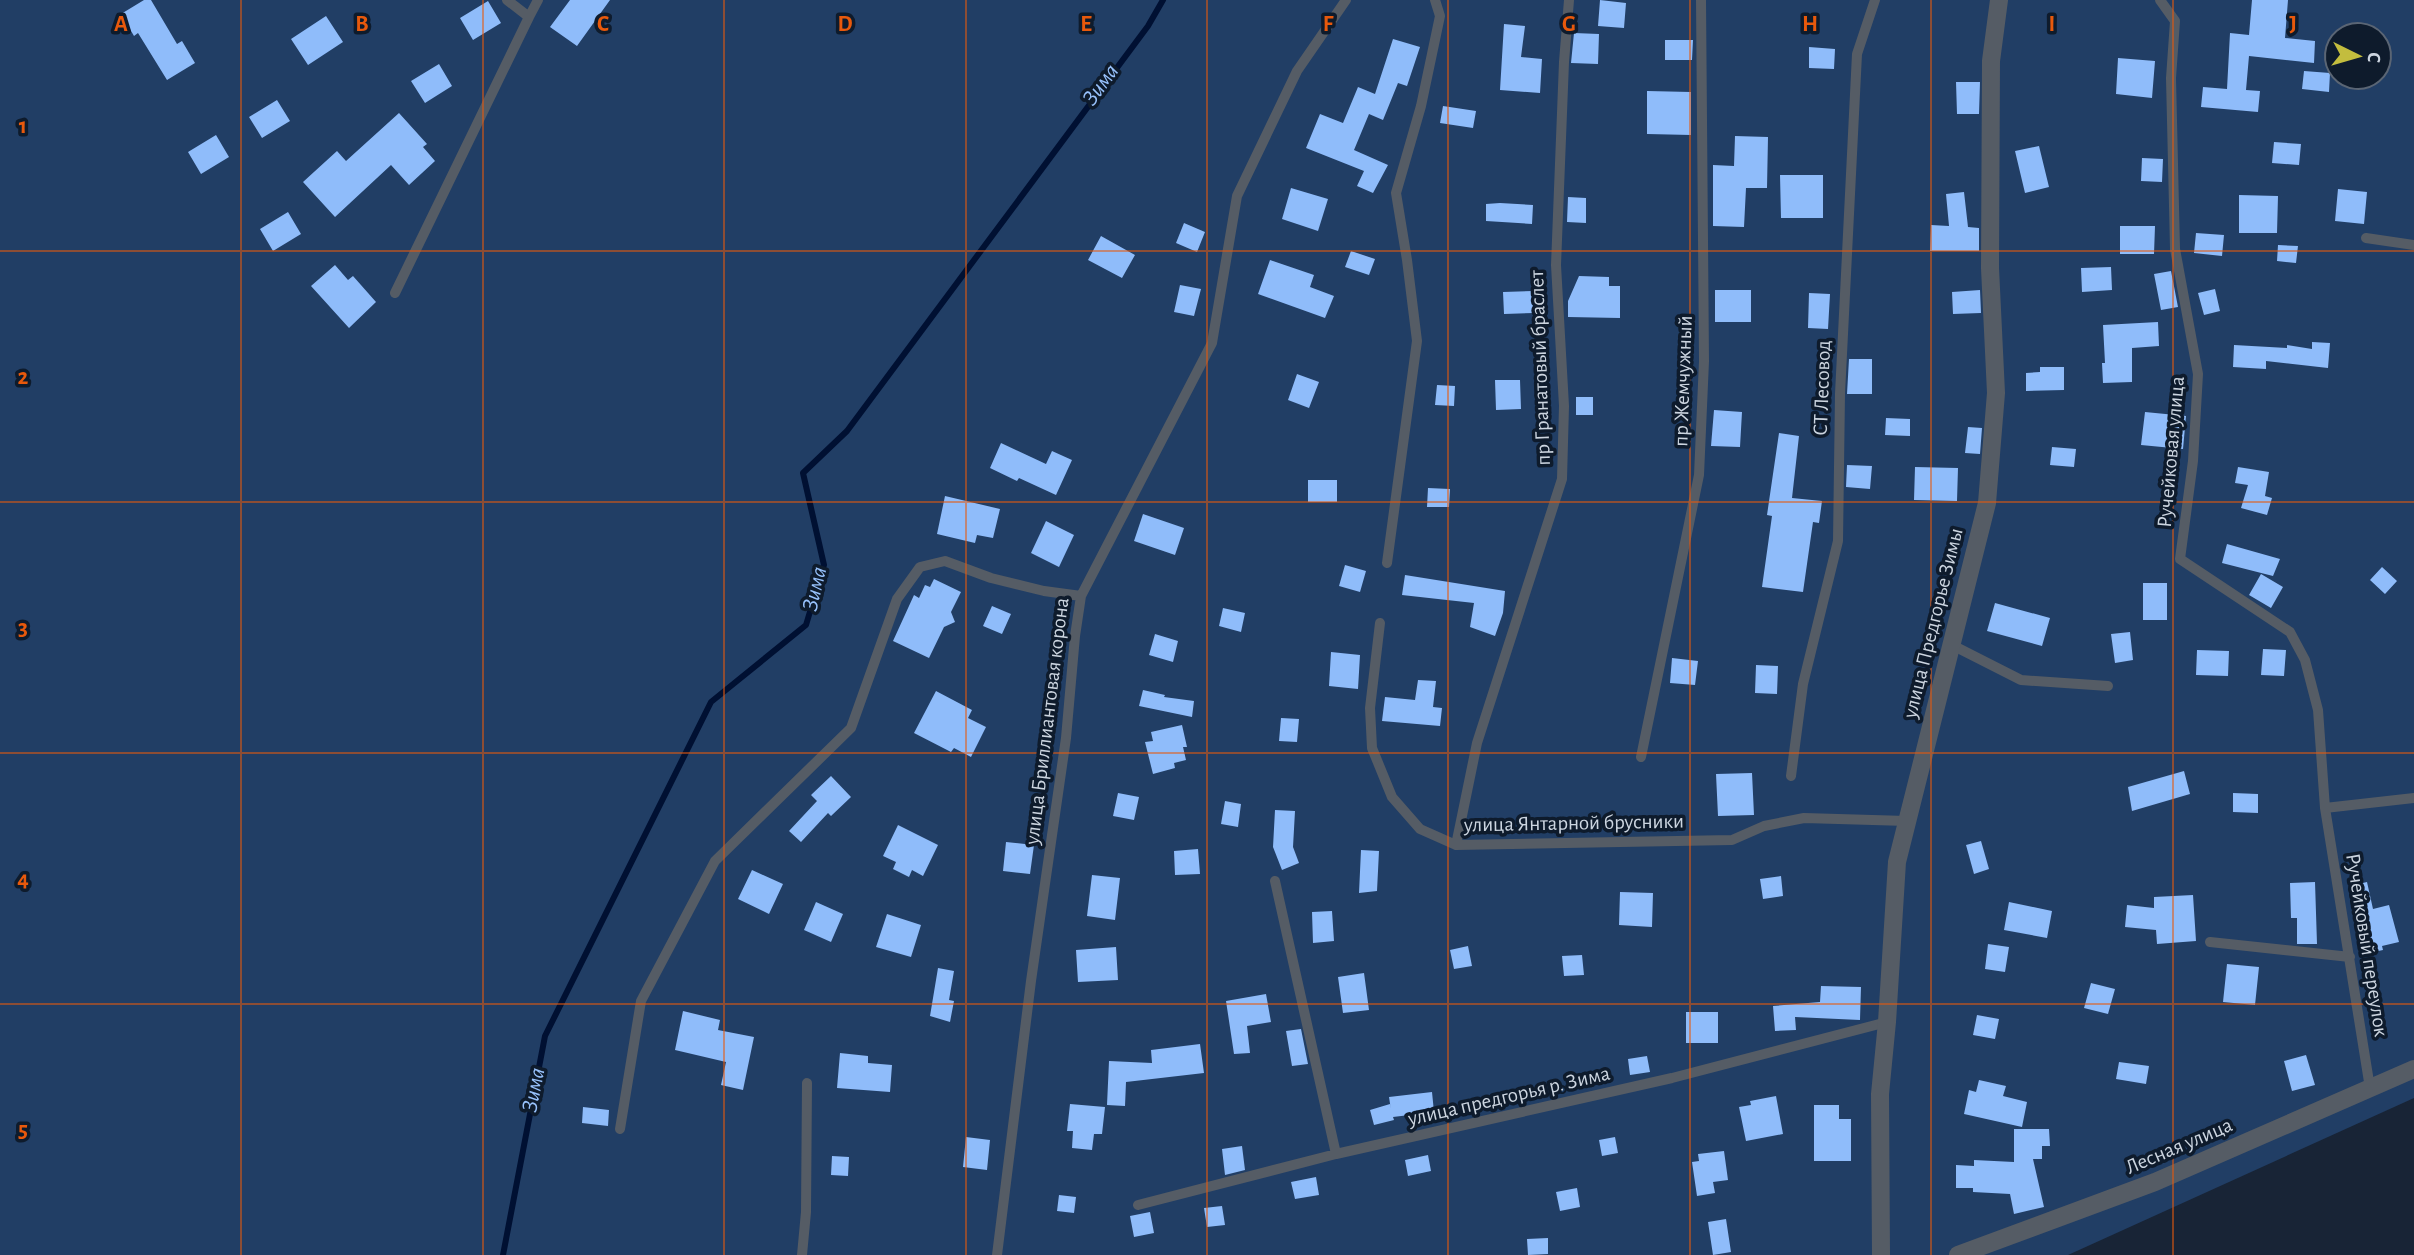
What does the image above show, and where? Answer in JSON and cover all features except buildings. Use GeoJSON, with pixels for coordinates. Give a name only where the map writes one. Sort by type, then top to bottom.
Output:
{"type":"FeatureCollection","features":[{"type":"Feature","properties":{"kind":"street","name":"улица Предгорье Зимы"},"geometry":{"type":"LineString","coordinates":[[1881,1255],[1880,1094],[1897,862],[1987,503],[1996,393],[1990,268],[1990,75],[1999,0]]}},
{"type":"Feature","properties":{"kind":"street","name":"Лесная улица"},"geometry":{"type":"LineString","coordinates":[[1958,1255],[2155,1182],[2414,1069]]}},
{"type":"Feature","properties":{"kind":"lane"},"geometry":{"type":"LineString","coordinates":[[507,0],[529,17]]}},
{"type":"Feature","properties":{"kind":"lane"},"geometry":{"type":"LineString","coordinates":[[395,293],[538,0]]}},
{"type":"Feature","properties":{"kind":"lane","name":"улица Бриллиантовая корона"},"geometry":{"type":"LineString","coordinates":[[997,1255],[1031,981],[1066,738],[1074,636],[1081,596],[1212,343],[1237,196],[1297,71],[1346,0]]}},
{"type":"Feature","properties":{"kind":"lane"},"geometry":{"type":"LineString","coordinates":[[1387,563],[1398,498],[1417,341],[1396,193],[1421,106],[1440,16],[1435,0]]}},
{"type":"Feature","properties":{"kind":"lane","name":"пр Гранатовый браслет"},"geometry":{"type":"LineString","coordinates":[[1456,845],[1477,743],[1562,479],[1564,406],[1556,265],[1569,0]]}},
{"type":"Feature","properties":{"kind":"lane","name":"пр Жемчужный"},"geometry":{"type":"LineString","coordinates":[[1641,757],[1699,475],[1704,347],[1701,0]]}},
{"type":"Feature","properties":{"kind":"lane","name":"СТ Лесовод"},"geometry":{"type":"LineString","coordinates":[[1791,776],[1803,684],[1838,541],[1840,394],[1857,54],[1875,0]]}},
{"type":"Feature","properties":{"kind":"lane","name":"Ручейковая улица"},"geometry":{"type":"LineString","coordinates":[[2160,0],[2175,21],[2171,78],[2175,249],[2198,374],[2193,461],[2180,559],[2290,632],[2305,660],[2318,710],[2325,808]]}},
{"type":"Feature","properties":{"kind":"lane"},"geometry":{"type":"LineString","coordinates":[[2366,238],[2414,246]]}},
{"type":"Feature","properties":{"kind":"lane"},"geometry":{"type":"LineString","coordinates":[[620,1129],[641,1000],[715,861],[851,728],[897,599],[920,567],[944,561],[991,578],[1044,591],[1081,596]]}},
{"type":"Feature","properties":{"kind":"lane","name":"улица Янтарной брусники"},"geometry":{"type":"LineString","coordinates":[[1380,623],[1370,708],[1372,748],[1392,797],[1420,829],[1456,845],[1732,840],[1764,826],[1804,818],[1907,821]]}},
{"type":"Feature","properties":{"kind":"lane"},"geometry":{"type":"LineString","coordinates":[[1952,645],[2021,680],[2108,686]]}},
{"type":"Feature","properties":{"kind":"lane"},"geometry":{"type":"LineString","coordinates":[[2325,808],[2414,798]]}},
{"type":"Feature","properties":{"kind":"lane","name":"Ручейковый переулок"},"geometry":{"type":"LineString","coordinates":[[2325,808],[2370,1088]]}},
{"type":"Feature","properties":{"kind":"lane"},"geometry":{"type":"LineString","coordinates":[[1275,881],[1336,1154]]}},
{"type":"Feature","properties":{"kind":"lane"},"geometry":{"type":"LineString","coordinates":[[2210,942],[2350,957]]}},
{"type":"Feature","properties":{"kind":"lane","name":"улица предгорья р. Зима"},"geometry":{"type":"LineString","coordinates":[[1139,1205],[1336,1154],[1623,1090],[1887,1022]]}},
{"type":"Feature","properties":{"kind":"lane"},"geometry":{"type":"LineString","coordinates":[[802,1255],[806,1212],[807,1083]]}},
{"type":"Feature","properties":{"kind":"shaded area"},"geometry":{"type":"Polygon","coordinates":[[[0,0],[2414,0],[2414,1098],[2068,1255],[0,1255],[0,0]]]}},
{"type":"Feature","properties":{"kind":"waterway","name":"Зима"},"geometry":{"type":"LineString","coordinates":[[503,1255],[545,1036],[711,702],[806,625],[824,565],[803,473],[847,431],[1148,26],[1163,0]]}}]}
